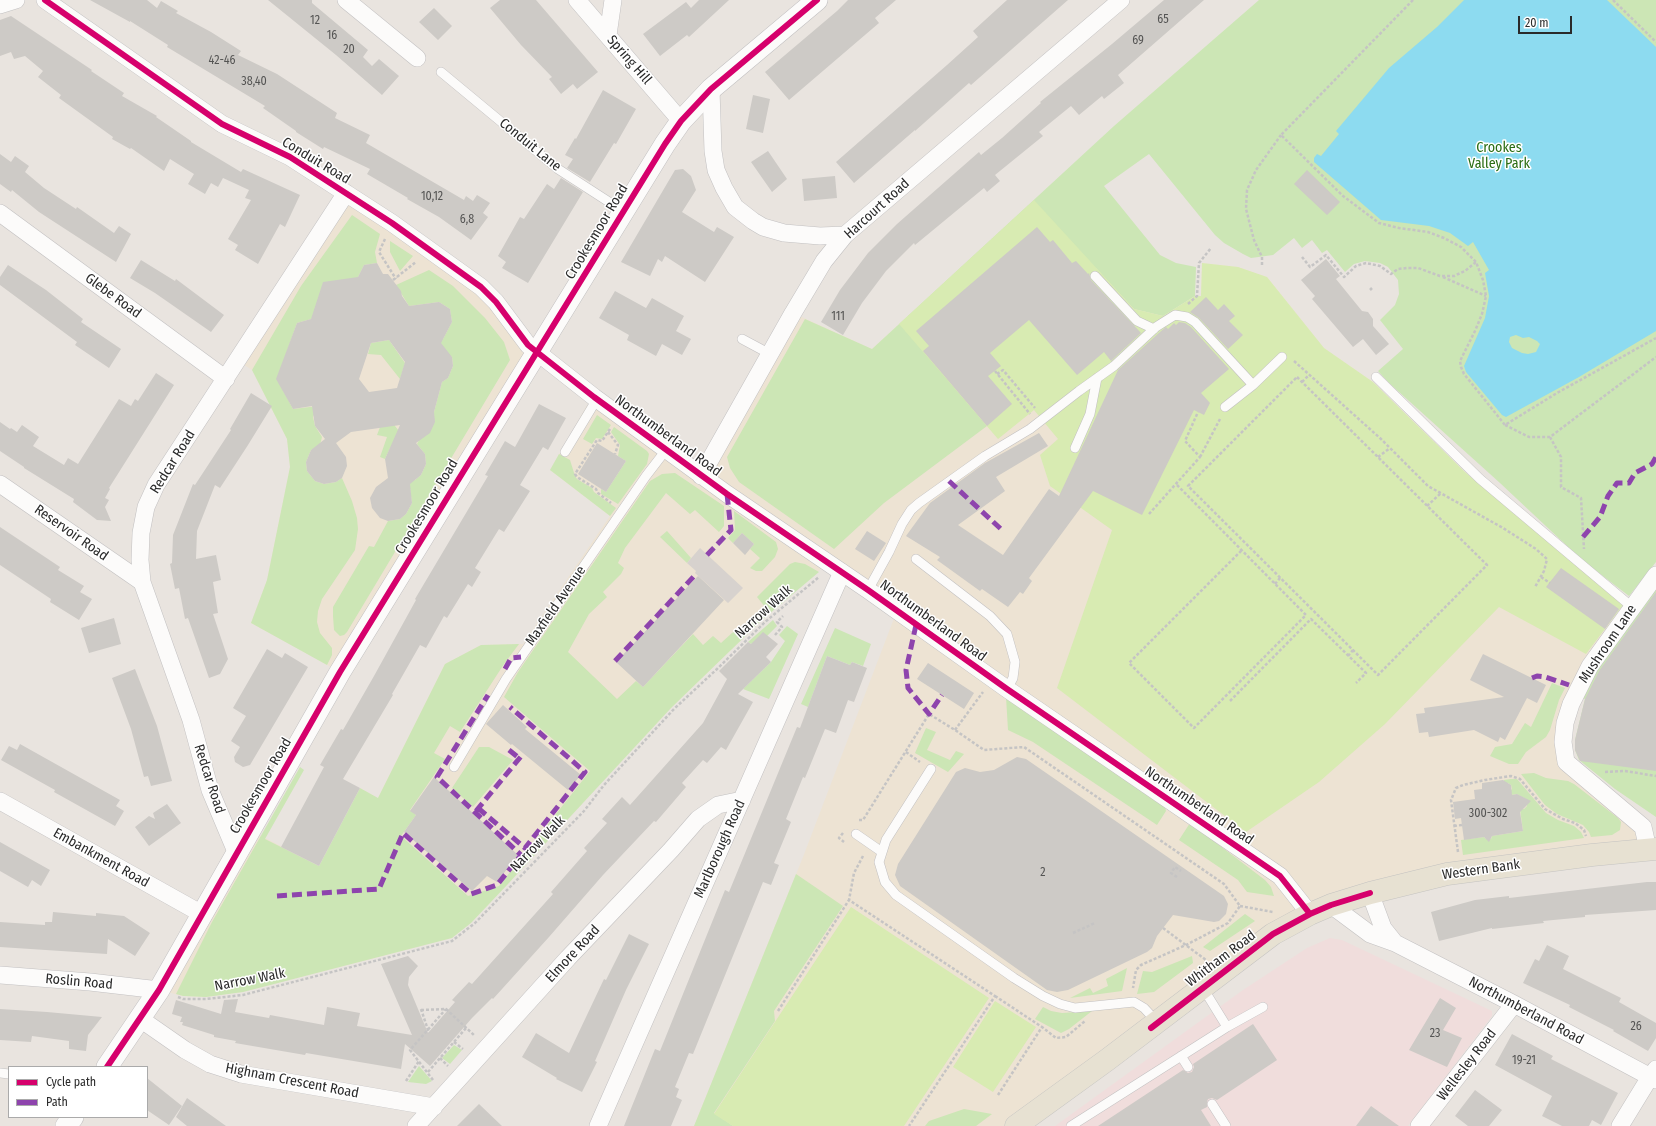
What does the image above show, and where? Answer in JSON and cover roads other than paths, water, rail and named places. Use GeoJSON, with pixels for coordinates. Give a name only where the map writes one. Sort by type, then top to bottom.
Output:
{"type":"FeatureCollection","features":[{"type":"Feature","properties":{"kind":"main road","name":"Western Bank"},"geometry":{"type":"LineString","coordinates":[[1310,914],[1331,905],[1370,893],[1447,874],[1592,855],[1652,849]]}},
{"type":"Feature","properties":{"kind":"main road","name":"Whitham Road"},"geometry":{"type":"LineString","coordinates":[[1016,1126],[1158,1022],[1273,934],[1310,914]]}},
{"type":"Feature","properties":{"kind":"street"},"geometry":{"type":"LineString","coordinates":[[0,5],[16,0]]}},
{"type":"Feature","properties":{"kind":"street","name":"Conduit Road"},"geometry":{"type":"LineString","coordinates":[[44,0],[222,124],[290,158],[392,223],[430,250],[481,287],[496,302],[528,345],[537,353]]}},
{"type":"Feature","properties":{"kind":"street"},"geometry":{"type":"LineString","coordinates":[[346,0],[417,58]]}},
{"type":"Feature","properties":{"kind":"street","name":"Spring Hill"},"geometry":{"type":"LineString","coordinates":[[577,0],[681,121]]}},
{"type":"Feature","properties":{"kind":"street"},"geometry":{"type":"LineString","coordinates":[[608,35],[613,0]]}},
{"type":"Feature","properties":{"kind":"street","name":"Crookesmoor Road"},"geometry":{"type":"LineString","coordinates":[[108,1066],[159,990],[340,672],[623,211],[681,121],[711,89],[817,0]]}},
{"type":"Feature","properties":{"kind":"street","name":"Harcourt Road"},"geometry":{"type":"LineString","coordinates":[[701,476],[820,268],[845,235],[1121,0]]}},
{"type":"Feature","properties":{"kind":"street"},"geometry":{"type":"LineString","coordinates":[[711,89],[713,151],[716,170],[735,207],[758,224],[784,234],[820,236],[845,235]]}},
{"type":"Feature","properties":{"kind":"street","name":"Redcar Road"},"geometry":{"type":"LineString","coordinates":[[237,854],[210,790],[191,720],[142,582],[140,560],[141,533],[146,507],[156,485],[346,193]]}},
{"type":"Feature","properties":{"kind":"street","name":"Glebe Road"},"geometry":{"type":"LineString","coordinates":[[0,213],[226,379]]}},
{"type":"Feature","properties":{"kind":"street","name":"Northumberland Road"},"geometry":{"type":"LineString","coordinates":[[537,353],[701,476],[868,590],[992,679],[1280,876],[1310,914]]}},
{"type":"Feature","properties":{"kind":"street","name":"Reservoir Road"},"geometry":{"type":"LineString","coordinates":[[0,484],[142,582]]}},
{"type":"Feature","properties":{"kind":"street","name":"Marlborough Road"},"geometry":{"type":"LineString","coordinates":[[598,1126],[742,800],[837,569]]}},
{"type":"Feature","properties":{"kind":"street","name":"Mushroom Lane"},"geometry":{"type":"LineString","coordinates":[[1652,849],[1643,827],[1584,779],[1566,762],[1563,742],[1565,723],[1571,704],[1590,666],[1656,574]]}},
{"type":"Feature","properties":{"kind":"street","name":"Elmore Road"},"geometry":{"type":"LineString","coordinates":[[416,1126],[568,958],[698,819],[718,804],[742,800]]}},
{"type":"Feature","properties":{"kind":"street","name":"Embankment Road"},"geometry":{"type":"LineString","coordinates":[[0,801],[202,914]]}},
{"type":"Feature","properties":{"kind":"street","name":"Northumberland Road"},"geometry":{"type":"LineString","coordinates":[[1370,893],[1383,928],[1395,943]]}},
{"type":"Feature","properties":{"kind":"street","name":"Northumberland Road"},"geometry":{"type":"LineString","coordinates":[[1331,905],[1370,934],[1395,943],[1654,1075]]}},
{"type":"Feature","properties":{"kind":"street","name":"Roslin Road"},"geometry":{"type":"LineString","coordinates":[[0,975],[90,982],[159,990]]}},
{"type":"Feature","properties":{"kind":"street","name":"Wellesley Road"},"geometry":{"type":"LineString","coordinates":[[1419,1126],[1514,1004]]}},
{"type":"Feature","properties":{"kind":"street","name":"Highnam Crescent Road"},"geometry":{"type":"LineString","coordinates":[[140,1018],[185,1050],[210,1064],[241,1074],[434,1107]]}},
{"type":"Feature","properties":{"kind":"street"},"geometry":{"type":"LineString","coordinates":[[1620,1126],[1654,1075]]}},
{"type":"Feature","properties":{"kind":"street"},"geometry":{"type":"LineString","coordinates":[[66,1126],[72,1118]]}},
{"type":"Feature","properties":{"kind":"lane","name":"Conduit Lane"},"geometry":{"type":"LineString","coordinates":[[440,72],[558,169],[623,211]]}},
{"type":"Feature","properties":{"kind":"lane"},"geometry":{"type":"LineString","coordinates":[[1095,276],[1137,321],[1154,329]]}},
{"type":"Feature","properties":{"kind":"lane"},"geometry":{"type":"LineString","coordinates":[[868,590],[889,552],[902,524],[911,510],[985,456],[1030,429],[1114,366],[1154,329],[1175,315],[1187,317],[1195,322],[1253,385]]}},
{"type":"Feature","properties":{"kind":"lane"},"geometry":{"type":"LineString","coordinates":[[742,339],[770,354]]}},
{"type":"Feature","properties":{"kind":"lane"},"geometry":{"type":"LineString","coordinates":[[1225,407],[1253,385],[1282,357]]}},
{"type":"Feature","properties":{"kind":"lane"},"geometry":{"type":"LineString","coordinates":[[1376,377],[1480,479],[1632,607]]}},
{"type":"Feature","properties":{"kind":"lane"},"geometry":{"type":"LineString","coordinates":[[1075,448],[1090,414],[1097,378]]}},
{"type":"Feature","properties":{"kind":"lane"},"geometry":{"type":"LineString","coordinates":[[565,452],[597,399]]}},
{"type":"Feature","properties":{"kind":"lane","name":"Maxfield Avenue"},"geometry":{"type":"LineString","coordinates":[[454,766],[506,679],[646,476],[666,450]]}},
{"type":"Feature","properties":{"kind":"lane"},"geometry":{"type":"LineString","coordinates":[[916,559],[990,616],[1007,634],[1014,662],[1013,678],[1007,689]]}},
{"type":"Feature","properties":{"kind":"lane"},"geometry":{"type":"LineString","coordinates":[[931,769],[886,840],[879,862],[885,882],[896,895],[1014,978],[1043,996],[1060,1004],[1075,1008],[1134,1002],[1144,1008],[1158,1022]]}},
{"type":"Feature","properties":{"kind":"lane"},"geometry":{"type":"LineString","coordinates":[[856,834],[882,852]]}},
{"type":"Feature","properties":{"kind":"lane"},"geometry":{"type":"LineString","coordinates":[[1203,988],[1227,1027]]}},
{"type":"Feature","properties":{"kind":"lane"},"geometry":{"type":"LineString","coordinates":[[1071,1126],[1180,1056],[1263,1006]]}},
{"type":"Feature","properties":{"kind":"lane"},"geometry":{"type":"LineString","coordinates":[[1180,1056],[1188,1067]]}},
{"type":"Feature","properties":{"kind":"lane"},"geometry":{"type":"LineString","coordinates":[[1212,1104],[1226,1126]]}},
{"type":"Feature","properties":{"kind":"water"},"geometry":{"type":"Polygon","coordinates":[[[1464,0],[1607,0],[1656,47],[1656,331],[1579,377],[1506,417],[1502,415],[1466,372],[1464,366],[1485,318],[1489,296],[1485,273],[1489,270],[1473,242],[1468,246],[1450,233],[1429,226],[1381,220],[1314,162],[1314,158],[1317,154],[1321,156],[1339,134],[1336,131],[1389,68],[1437,27],[1464,0]],[[1516,335],[1510,337],[1509,342],[1512,348],[1528,354],[1536,352],[1540,344],[1529,337],[1523,338],[1516,335]]]}},
{"type":"Feature","properties":{"kind":"park label","name":"Crookes Valley Park"},"geometry":{"type":"Point","coordinates":[1499,156]}}]}
